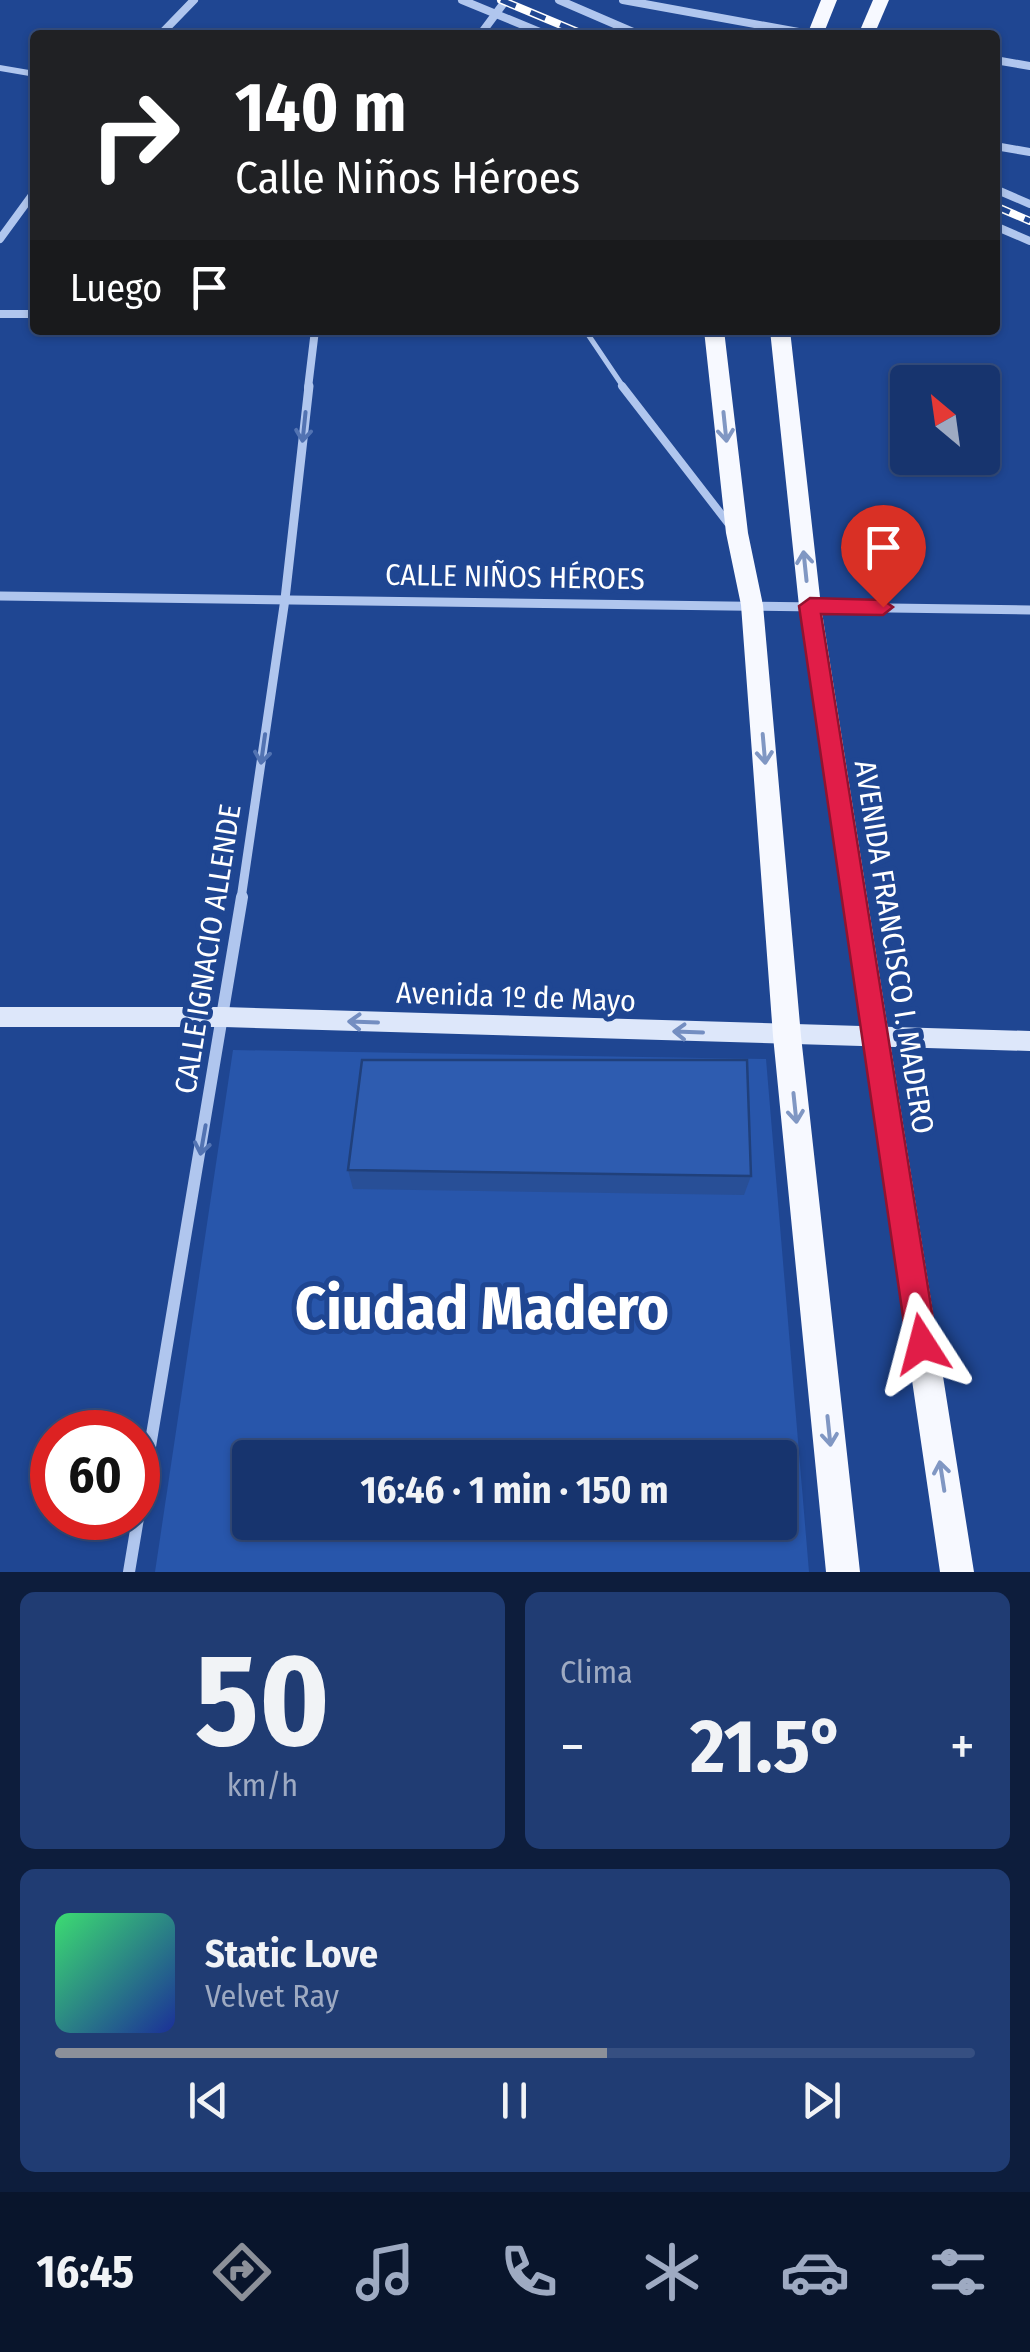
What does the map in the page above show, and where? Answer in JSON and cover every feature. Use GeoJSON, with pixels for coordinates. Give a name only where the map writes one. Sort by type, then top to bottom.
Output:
{"type":"FeatureCollection","features":[{"type":"Feature","properties":{"kind":"main road"},"geometry":{"type":"LineString","coordinates":[[817,30],[829,0]]}},
{"type":"Feature","properties":{"kind":"main road"},"geometry":{"type":"LineString","coordinates":[[868,30],[881,0]]}},
{"type":"Feature","properties":{"kind":"main road"},"geometry":{"type":"LineString","coordinates":[[715,335],[736,533],[752,605],[787,1036],[843,1572]]}},
{"type":"Feature","properties":{"kind":"main road","name":"AVENIDA FRANCISCO I. MADERO"},"geometry":{"type":"LineString","coordinates":[[781,335],[810,606],[957,1572]]}},
{"type":"Feature","properties":{"kind":"main road","name":"Avenida 1º de Mayo"},"geometry":{"type":"LineString","coordinates":[[0,1017],[224,1017],[1030,1041]]}},
{"type":"Feature","properties":{"kind":"street"},"geometry":{"type":"LineString","coordinates":[[165,30],[194,0]]}},
{"type":"Feature","properties":{"kind":"street"},"geometry":{"type":"LineString","coordinates":[[462,0],[534,30]]}},
{"type":"Feature","properties":{"kind":"street"},"geometry":{"type":"LineString","coordinates":[[483,30],[506,0]]}},
{"type":"Feature","properties":{"kind":"street"},"geometry":{"type":"LineString","coordinates":[[559,0],[628,30]]}},
{"type":"Feature","properties":{"kind":"street"},"geometry":{"type":"LineString","coordinates":[[623,0],[788,30]]}},
{"type":"Feature","properties":{"kind":"street"},"geometry":{"type":"LineString","coordinates":[[1000,61],[1030,66]]}},
{"type":"Feature","properties":{"kind":"street"},"geometry":{"type":"LineString","coordinates":[[0,68],[30,73]]}},
{"type":"Feature","properties":{"kind":"street"},"geometry":{"type":"LineString","coordinates":[[1000,147],[1030,152]]}},
{"type":"Feature","properties":{"kind":"street"},"geometry":{"type":"LineString","coordinates":[[1000,191],[1030,204]]}},
{"type":"Feature","properties":{"kind":"street"},"geometry":{"type":"LineString","coordinates":[[0,239],[30,198]]}},
{"type":"Feature","properties":{"kind":"street"},"geometry":{"type":"LineString","coordinates":[[1000,228],[1030,240]]}},
{"type":"Feature","properties":{"kind":"street"},"geometry":{"type":"LineString","coordinates":[[0,314],[30,314]]}},
{"type":"Feature","properties":{"kind":"street","name":"CALLE IGNACIO ALLENDE"},"geometry":{"type":"LineString","coordinates":[[129,1572],[224,1017],[285,599],[314,335]]}},
{"type":"Feature","properties":{"kind":"street","name":"CALLE NIÑOS HÉROES"},"geometry":{"type":"LineString","coordinates":[[0,596],[1030,610]]}},
{"type":"Feature","properties":{"kind":"lane"},"geometry":{"type":"LineString","coordinates":[[587,335],[634,404],[736,533]]}},
{"type":"Feature","properties":{"kind":"shaded area"},"geometry":{"type":"Polygon","coordinates":[[[233,1050],[766,1059],[809,1572],[155,1572],[233,1050]]]}},
{"type":"Feature","properties":{"kind":"building"},"geometry":{"type":"Polygon","coordinates":[[[362,1060],[747,1060],[751,1176],[348,1170],[362,1060]]]}},
{"type":"Feature","properties":{"kind":"railway"},"geometry":{"type":"LineString","coordinates":[[501,0],[573,30]]}},
{"type":"Feature","properties":{"kind":"railway"},"geometry":{"type":"LineString","coordinates":[[1000,208],[1030,221]]}},
{"type":"Feature","properties":{"kind":"district","name":"Ciudad Madero"},"geometry":{"type":"Point","coordinates":[482,1309]}},
{"type":"Feature","properties":{"kind":"route"},"geometry":{"type":"LineString","coordinates":[[883,607],[810,606],[922,1344]]}}]}
